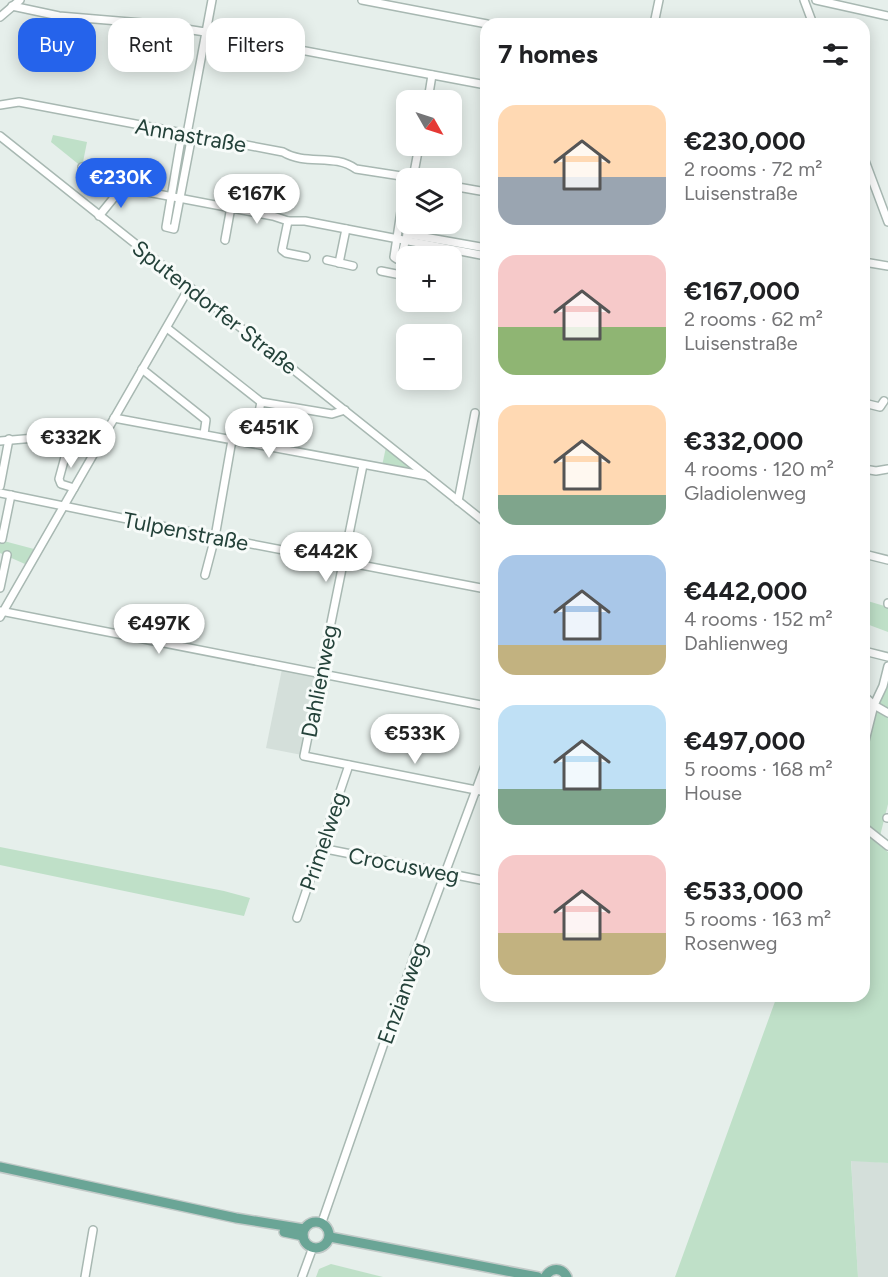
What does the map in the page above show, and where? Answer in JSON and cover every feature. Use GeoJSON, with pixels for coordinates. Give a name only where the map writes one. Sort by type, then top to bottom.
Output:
{"type":"FeatureCollection","features":[{"type":"Feature","properties":{"kind":"main road"},"geometry":{"type":"LineString","coordinates":[[0,1167],[304,1232]]}},
{"type":"Feature","properties":{"kind":"main road"},"geometry":{"type":"LineString","coordinates":[[0,1172],[92,1193],[304,1232]]}},
{"type":"Feature","properties":{"kind":"main road"},"geometry":{"type":"LineString","coordinates":[[322,1222],[328,1228],[330,1237],[323,1246],[313,1247],[306,1243],[304,1232],[310,1223],[322,1222]]}},
{"type":"Feature","properties":{"kind":"main road"},"geometry":{"type":"LineString","coordinates":[[330,1237],[538,1277]]}},
{"type":"Feature","properties":{"kind":"main road"},"geometry":{"type":"LineString","coordinates":[[545,1277],[549,1271],[556,1269],[564,1272],[567,1277]]}},
{"type":"Feature","properties":{"kind":"street"},"geometry":{"type":"LineString","coordinates":[[0,17],[20,0]]}},
{"type":"Feature","properties":{"kind":"street"},"geometry":{"type":"LineString","coordinates":[[187,134],[171,195],[166,227],[174,229],[181,197],[187,134],[212,0]]}},
{"type":"Feature","properties":{"kind":"street"},"geometry":{"type":"LineString","coordinates":[[362,0],[480,23]]}},
{"type":"Feature","properties":{"kind":"street"},"geometry":{"type":"LineString","coordinates":[[655,18],[659,0]]}},
{"type":"Feature","properties":{"kind":"street"},"geometry":{"type":"LineString","coordinates":[[806,0],[811,18]]}},
{"type":"Feature","properties":{"kind":"street"},"geometry":{"type":"LineString","coordinates":[[816,0],[888,16]]}},
{"type":"Feature","properties":{"kind":"street"},"geometry":{"type":"LineString","coordinates":[[12,6],[79,19],[154,24],[205,32],[480,84]]}},
{"type":"Feature","properties":{"kind":"street"},"geometry":{"type":"LineString","coordinates":[[430,90],[432,75]]}},
{"type":"Feature","properties":{"kind":"street","name":"Annastraße"},"geometry":{"type":"LineString","coordinates":[[0,105],[19,102],[283,152],[295,158],[323,159],[350,165],[356,169],[396,176]]}},
{"type":"Feature","properties":{"kind":"street","name":"Sputendorfer Straße"},"geometry":{"type":"LineString","coordinates":[[0,136],[480,518]]}},
{"type":"Feature","properties":{"kind":"street"},"geometry":{"type":"LineString","coordinates":[[82,167],[104,183],[116,187],[171,195],[288,221],[305,221],[396,238],[407,237],[480,247]]}},
{"type":"Feature","properties":{"kind":"street"},"geometry":{"type":"LineString","coordinates":[[870,174],[888,222]]}},
{"type":"Feature","properties":{"kind":"street"},"geometry":{"type":"LineString","coordinates":[[99,216],[116,195],[116,187]]}},
{"type":"Feature","properties":{"kind":"street"},"geometry":{"type":"LineString","coordinates":[[462,188],[480,191]]}},
{"type":"Feature","properties":{"kind":"street"},"geometry":{"type":"LineString","coordinates":[[225,240],[231,207]]}},
{"type":"Feature","properties":{"kind":"street"},"geometry":{"type":"LineString","coordinates":[[288,221],[282,250],[286,254],[306,257]]}},
{"type":"Feature","properties":{"kind":"street"},"geometry":{"type":"LineString","coordinates":[[339,262],[346,229]]}},
{"type":"Feature","properties":{"kind":"street"},"geometry":{"type":"LineString","coordinates":[[396,259],[394,257],[397,234]]}},
{"type":"Feature","properties":{"kind":"street"},"geometry":{"type":"LineString","coordinates":[[404,246],[408,234]]}},
{"type":"Feature","properties":{"kind":"street"},"geometry":{"type":"LineString","coordinates":[[407,237],[480,255]]}},
{"type":"Feature","properties":{"kind":"street"},"geometry":{"type":"LineString","coordinates":[[327,260],[353,266]]}},
{"type":"Feature","properties":{"kind":"street"},"geometry":{"type":"LineString","coordinates":[[870,263],[888,266]]}},
{"type":"Feature","properties":{"kind":"street"},"geometry":{"type":"LineString","coordinates":[[381,271],[395,274],[396,267]]}},
{"type":"Feature","properties":{"kind":"street"},"geometry":{"type":"LineString","coordinates":[[189,288],[1,613],[480,705]]}},
{"type":"Feature","properties":{"kind":"street"},"geometry":{"type":"LineString","coordinates":[[166,328],[261,402],[332,414],[345,410]]}},
{"type":"Feature","properties":{"kind":"street"},"geometry":{"type":"LineString","coordinates":[[142,369],[206,420],[204,434]]}},
{"type":"Feature","properties":{"kind":"street"},"geometry":{"type":"LineString","coordinates":[[870,404],[880,406],[884,401]]}},
{"type":"Feature","properties":{"kind":"street"},"geometry":{"type":"LineString","coordinates":[[253,443],[261,402]]}},
{"type":"Feature","properties":{"kind":"street"},"geometry":{"type":"LineString","coordinates":[[458,501],[475,413]]}},
{"type":"Feature","properties":{"kind":"street"},"geometry":{"type":"LineString","coordinates":[[114,418],[428,477]]}},
{"type":"Feature","properties":{"kind":"street"},"geometry":{"type":"LineString","coordinates":[[0,441],[47,437],[100,443]]}},
{"type":"Feature","properties":{"kind":"street"},"geometry":{"type":"LineString","coordinates":[[0,486],[9,440]]}},
{"type":"Feature","properties":{"kind":"street"},"geometry":{"type":"LineString","coordinates":[[205,575],[215,537],[231,440]]}},
{"type":"Feature","properties":{"kind":"street"},"geometry":{"type":"LineString","coordinates":[[65,457],[59,479],[61,484],[74,488]]}},
{"type":"Feature","properties":{"kind":"street","name":"Dahlienweg"},"geometry":{"type":"LineString","coordinates":[[349,765],[304,756],[363,465]]}},
{"type":"Feature","properties":{"kind":"street"},"geometry":{"type":"LineString","coordinates":[[870,470],[888,469]]}},
{"type":"Feature","properties":{"kind":"street","name":"Tulpenstraße"},"geometry":{"type":"LineString","coordinates":[[0,493],[480,588]]}},
{"type":"Feature","properties":{"kind":"street"},"geometry":{"type":"LineString","coordinates":[[2,539],[10,495]]}},
{"type":"Feature","properties":{"kind":"street"},"geometry":{"type":"LineString","coordinates":[[0,588],[7,555]]}},
{"type":"Feature","properties":{"kind":"street"},"geometry":{"type":"LineString","coordinates":[[870,556],[888,560]]}},
{"type":"Feature","properties":{"kind":"street"},"geometry":{"type":"LineString","coordinates":[[870,652],[888,657]]}},
{"type":"Feature","properties":{"kind":"street"},"geometry":{"type":"LineString","coordinates":[[870,721],[888,666]]}},
{"type":"Feature","properties":{"kind":"street"},"geometry":{"type":"LineString","coordinates":[[870,701],[888,713]]}},
{"type":"Feature","properties":{"kind":"street"},"geometry":{"type":"LineString","coordinates":[[349,765],[480,791]]}},
{"type":"Feature","properties":{"kind":"street","name":"Primelweg"},"geometry":{"type":"LineString","coordinates":[[297,918],[349,765]]}},
{"type":"Feature","properties":{"kind":"street","name":"Enzianweg"},"geometry":{"type":"LineString","coordinates":[[322,1222],[416,951],[480,780]]}},
{"type":"Feature","properties":{"kind":"street"},"geometry":{"type":"LineString","coordinates":[[870,832],[888,846]]}},
{"type":"Feature","properties":{"kind":"street","name":"Crocusweg"},"geometry":{"type":"LineString","coordinates":[[321,848],[480,880]]}},
{"type":"Feature","properties":{"kind":"street"},"geometry":{"type":"LineString","coordinates":[[85,1277],[93,1230]]}},
{"type":"Feature","properties":{"kind":"street"},"geometry":{"type":"LineString","coordinates":[[302,1277],[313,1247]]}},
{"type":"Feature","properties":{"kind":"shaded area"},"geometry":{"type":"Polygon","coordinates":[[[282,669],[318,676],[302,755],[266,748],[282,669]]]}},
{"type":"Feature","properties":{"kind":"shaded area"},"geometry":{"type":"Polygon","coordinates":[[[851,1160],[888,1163],[888,1277],[858,1277],[851,1160]]]}},
{"type":"Feature","properties":{"kind":"green space"},"geometry":{"type":"Polygon","coordinates":[[[53,135],[87,142],[82,167],[51,142],[53,135]]]}},
{"type":"Feature","properties":{"kind":"green space"},"geometry":{"type":"Polygon","coordinates":[[[386,447],[415,470],[415,471],[382,466],[386,447]]]}},
{"type":"Feature","properties":{"kind":"green space"},"geometry":{"type":"Polygon","coordinates":[[[0,540],[34,549],[25,564],[0,553],[0,540]]]}},
{"type":"Feature","properties":{"kind":"green space"},"geometry":{"type":"Polygon","coordinates":[[[870,602],[888,607],[888,632],[870,625],[870,602]]]}},
{"type":"Feature","properties":{"kind":"green space"},"geometry":{"type":"Polygon","coordinates":[[[888,666],[888,804],[880,836],[870,828],[870,725],[888,666]]]}},
{"type":"Feature","properties":{"kind":"green space"},"geometry":{"type":"Polygon","coordinates":[[[870,838],[888,852],[888,1163],[851,1161],[858,1277],[675,1277],[775,1002],[870,1002],[870,838]]]}},
{"type":"Feature","properties":{"kind":"green space"},"geometry":{"type":"Polygon","coordinates":[[[0,847],[250,898],[244,916],[0,865],[0,847]]]}},
{"type":"Feature","properties":{"kind":"green space"},"geometry":{"type":"Polygon","coordinates":[[[331,1264],[383,1277],[316,1277],[319,1269],[331,1264]]]}}]}
